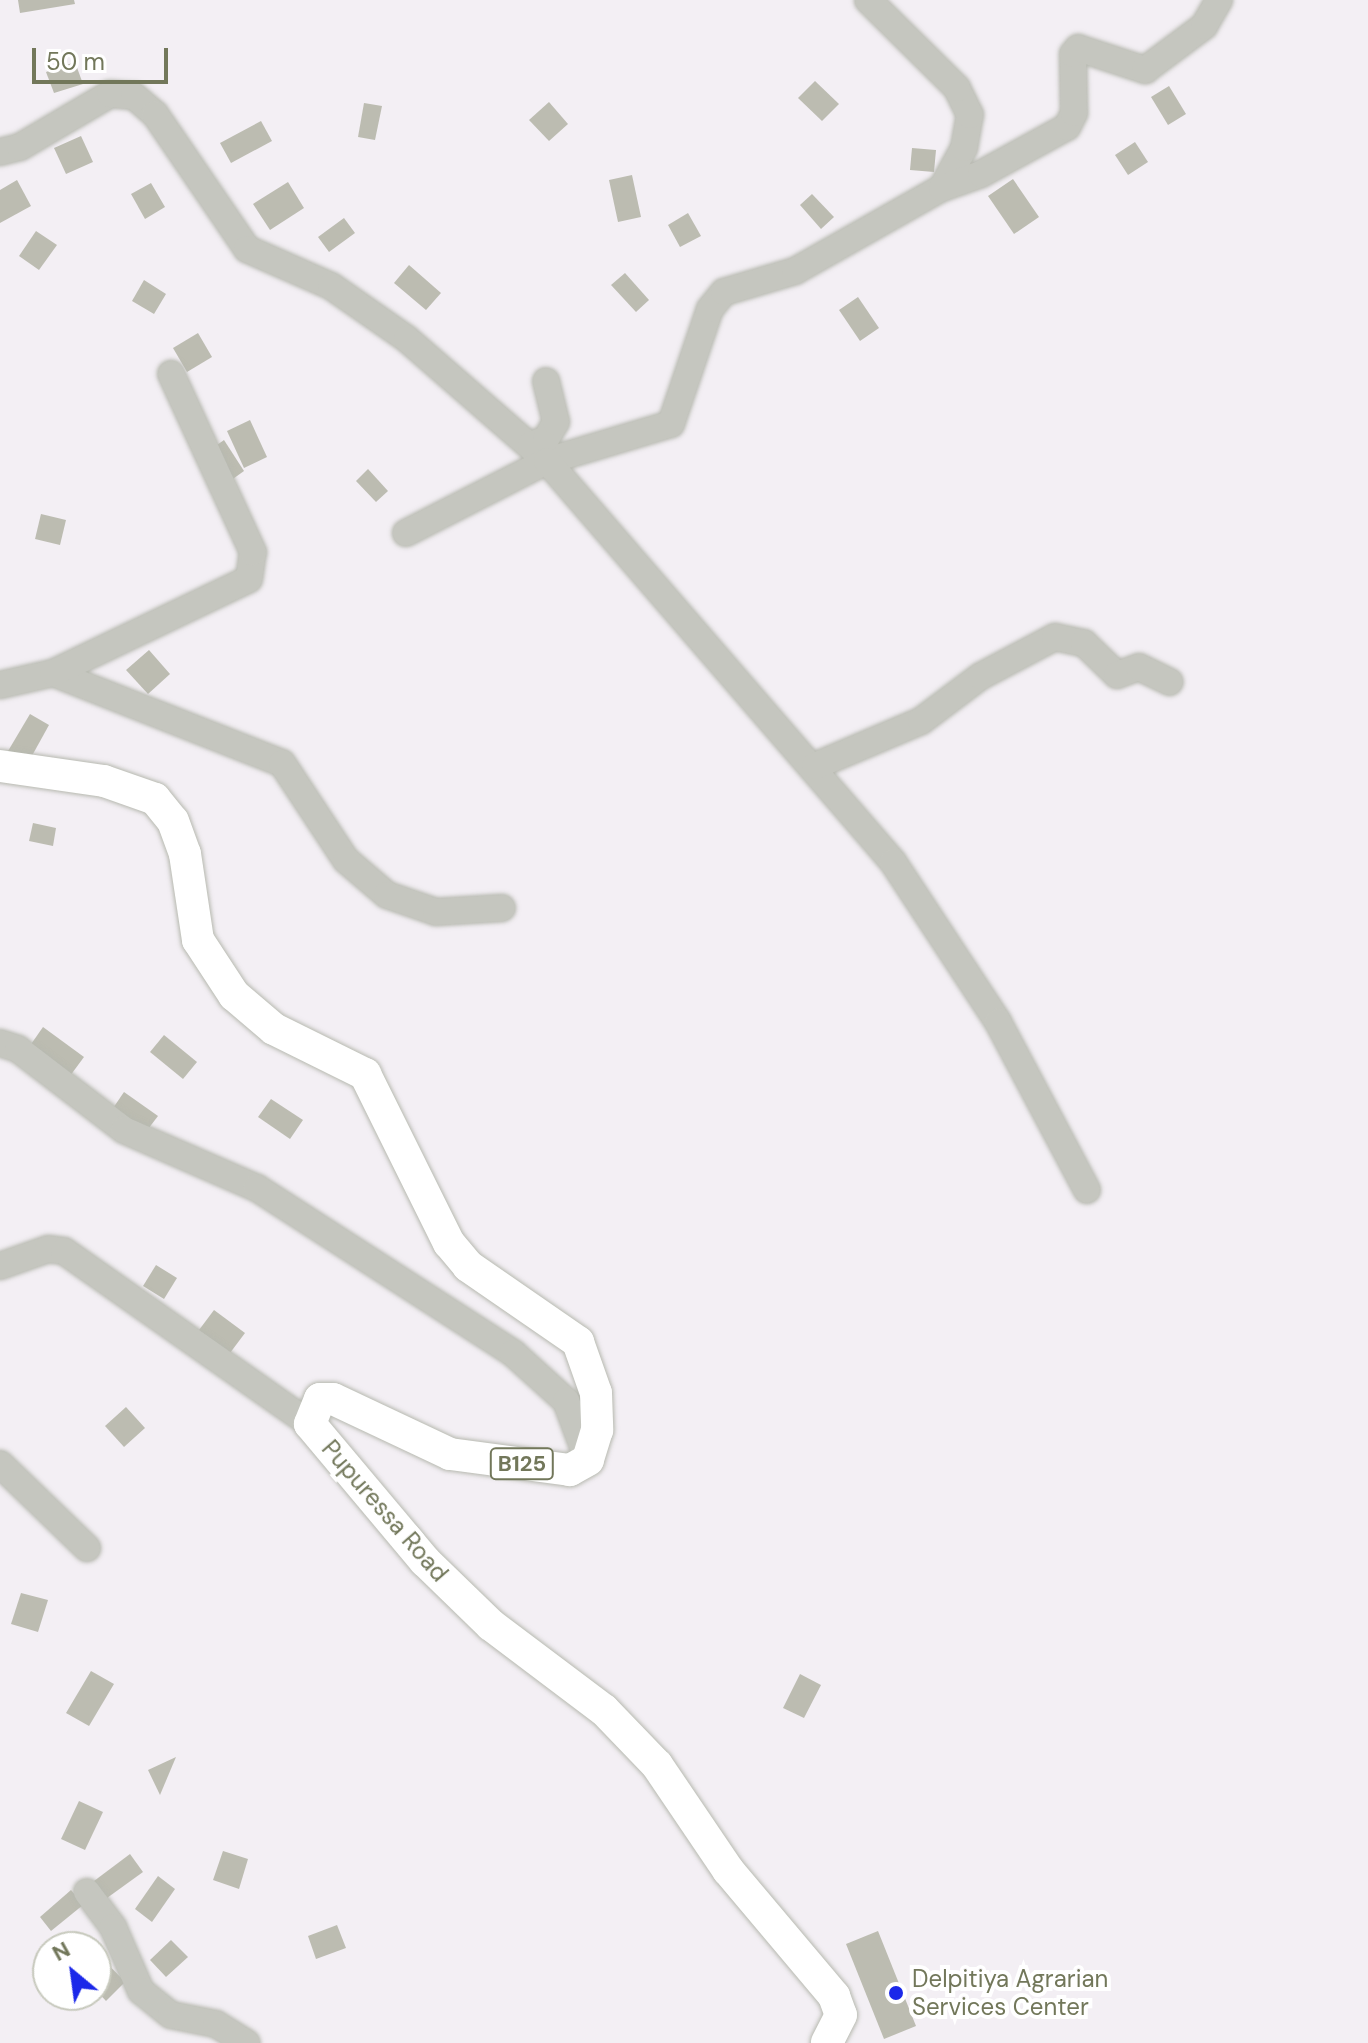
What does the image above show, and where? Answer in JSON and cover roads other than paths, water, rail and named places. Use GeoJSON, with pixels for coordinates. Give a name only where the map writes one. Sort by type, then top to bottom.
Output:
{"type":"FeatureCollection","features":[{"type":"Feature","properties":{"kind":"main road","name":"B125"},"geometry":{"type":"LineString","coordinates":[[0,766],[104,781],[155,799],[173,821],[185,854],[198,940],[234,995],[274,1029],[365,1074],[449,1243],[468,1266],[578,1342],[596,1393],[597,1430],[588,1460]]}},
{"type":"Feature","properties":{"kind":"main road","name":"Pupuressa Road"},"geometry":{"type":"LineString","coordinates":[[588,1460],[561,1471],[450,1454],[333,1399],[320,1399],[311,1408],[310,1424],[425,1561],[491,1625],[604,1710],[657,1765],[728,1870],[834,1996],[841,2015],[827,2043]]}},
{"type":"Feature","properties":{"kind":"street"},"geometry":{"type":"LineString","coordinates":[[868,0],[957,88],[970,115],[964,148],[942,188]]}},
{"type":"Feature","properties":{"kind":"street"},"geometry":{"type":"LineString","coordinates":[[406,533],[539,453],[671,424],[710,309],[724,292],[795,271],[942,188],[981,174],[1067,127],[1074,113],[1073,54],[1078,48],[1145,70],[1204,26],[1219,0]]}},
{"type":"Feature","properties":{"kind":"street"},"geometry":{"type":"LineString","coordinates":[[0,152],[20,147],[110,94],[134,96],[155,114],[247,249],[344,295],[407,339],[539,453],[815,766],[893,862],[998,1022],[1087,1190]]}},
{"type":"Feature","properties":{"kind":"street"},"geometry":{"type":"LineString","coordinates":[[0,685],[53,673],[227,591],[254,569],[253,552],[171,374]]}},
{"type":"Feature","properties":{"kind":"street"},"geometry":{"type":"LineString","coordinates":[[539,453],[556,422],[546,381]]}},
{"type":"Feature","properties":{"kind":"street"},"geometry":{"type":"LineString","coordinates":[[815,766],[921,721],[981,676],[1055,637],[1084,643],[1117,675],[1139,667],[1170,682]]}},
{"type":"Feature","properties":{"kind":"street"},"geometry":{"type":"LineString","coordinates":[[53,673],[282,763],[346,860],[387,895],[436,912],[502,908]]}},
{"type":"Feature","properties":{"kind":"street"},"geometry":{"type":"LineString","coordinates":[[0,1043],[18,1049],[124,1130],[257,1188],[513,1353],[566,1401],[588,1460]]}},
{"type":"Feature","properties":{"kind":"street"},"geometry":{"type":"LineString","coordinates":[[0,1266],[48,1249],[64,1251],[310,1424]]}},
{"type":"Feature","properties":{"kind":"street"},"geometry":{"type":"LineString","coordinates":[[0,1464],[87,1548]]}},
{"type":"Feature","properties":{"kind":"street"},"geometry":{"type":"LineString","coordinates":[[87,1892],[129,1957],[141,1991],[171,2015],[216,2024],[247,2043]]}},
{"type":"Feature","properties":{"kind":"place","name":"Delpitiya Agrarian Services Center"},"geometry":{"type":"Point","coordinates":[896,1993]}}]}
